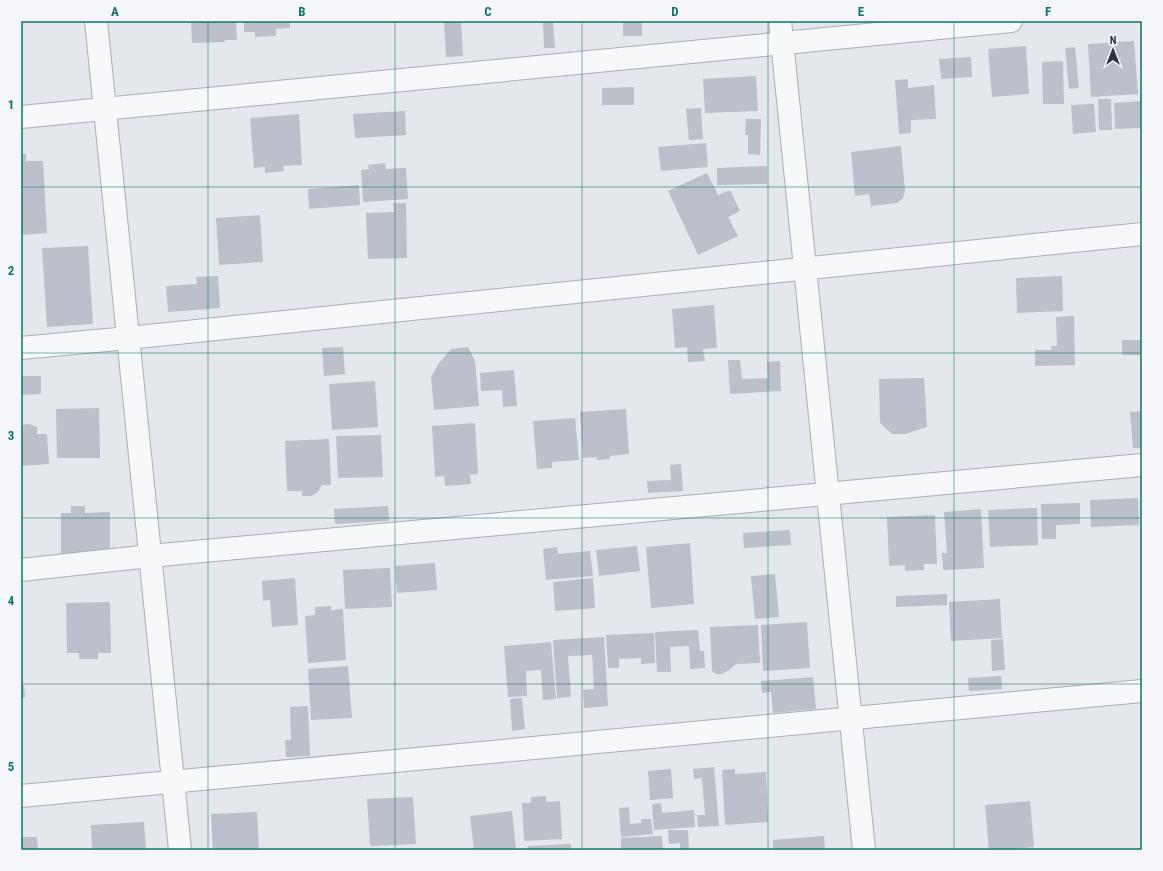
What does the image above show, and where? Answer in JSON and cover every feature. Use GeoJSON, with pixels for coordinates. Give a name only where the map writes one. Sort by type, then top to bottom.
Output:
{"type":"FeatureCollection","features":[{"type":"Feature","properties":{"kind":"street"},"geometry":{"type":"LineString","coordinates":[[96,21],[180,850]]}},
{"type":"Feature","properties":{"kind":"street"},"geometry":{"type":"LineString","coordinates":[[780,21],[864,850]]}},
{"type":"Feature","properties":{"kind":"street"},"geometry":{"type":"LineString","coordinates":[[21,117],[1011,21]]}},
{"type":"Feature","properties":{"kind":"street"},"geometry":{"type":"LineString","coordinates":[[21,348],[1142,234]]}},
{"type":"Feature","properties":{"kind":"street"},"geometry":{"type":"LineString","coordinates":[[21,570],[150,556],[1142,465]]}},
{"type":"Feature","properties":{"kind":"street"},"geometry":{"type":"LineString","coordinates":[[21,796],[851,719],[1142,690]]}},
{"type":"Feature","properties":{"kind":"building"},"geometry":{"type":"Polygon","coordinates":[[[191,21],[236,21],[237,40],[192,43],[191,21]]]}},
{"type":"Feature","properties":{"kind":"building"},"geometry":{"type":"Polygon","coordinates":[[[244,21],[290,21],[290,28],[276,29],[276,36],[255,37],[255,32],[244,32],[244,21]]]}},
{"type":"Feature","properties":{"kind":"building"},"geometry":{"type":"Polygon","coordinates":[[[444,21],[461,21],[463,56],[446,57],[444,21]]]}},
{"type":"Feature","properties":{"kind":"building"},"geometry":{"type":"Polygon","coordinates":[[[543,21],[553,21],[555,48],[544,48],[543,21]]]}},
{"type":"Feature","properties":{"kind":"building"},"geometry":{"type":"Polygon","coordinates":[[[623,21],[642,21],[642,36],[623,36],[623,21]]]}},
{"type":"Feature","properties":{"kind":"building"},"geometry":{"type":"Polygon","coordinates":[[[1134,41],[1138,94],[1091,97],[1088,44],[1134,41]]]}},
{"type":"Feature","properties":{"kind":"building"},"geometry":{"type":"Polygon","coordinates":[[[1026,46],[1029,94],[992,97],[988,49],[1026,46]]]}},
{"type":"Feature","properties":{"kind":"building"},"geometry":{"type":"Polygon","coordinates":[[[1075,47],[1079,88],[1069,89],[1065,48],[1075,47]]]}},
{"type":"Feature","properties":{"kind":"building"},"geometry":{"type":"Polygon","coordinates":[[[971,57],[972,77],[941,79],[939,59],[971,57]]]}},
{"type":"Feature","properties":{"kind":"building"},"geometry":{"type":"Polygon","coordinates":[[[1063,61],[1064,104],[1043,104],[1042,62],[1063,61]]]}},
{"type":"Feature","properties":{"kind":"building"},"geometry":{"type":"Polygon","coordinates":[[[756,76],[758,111],[705,113],[703,79],[756,76]]]}},
{"type":"Feature","properties":{"kind":"building"},"geometry":{"type":"Polygon","coordinates":[[[908,79],[908,88],[934,85],[936,119],[911,120],[911,133],[899,134],[895,80],[908,79]]]}},
{"type":"Feature","properties":{"kind":"building"},"geometry":{"type":"Polygon","coordinates":[[[634,87],[634,105],[602,105],[602,88],[634,87]]]}},
{"type":"Feature","properties":{"kind":"building"},"geometry":{"type":"Polygon","coordinates":[[[1098,99],[1111,99],[1112,130],[1099,130],[1098,99]]]}},
{"type":"Feature","properties":{"kind":"building"},"geometry":{"type":"Polygon","coordinates":[[[1142,101],[1142,128],[1115,129],[1114,103],[1142,101]]]}},
{"type":"Feature","properties":{"kind":"building"},"geometry":{"type":"Polygon","coordinates":[[[1094,104],[1096,132],[1073,134],[1071,105],[1094,104]]]}},
{"type":"Feature","properties":{"kind":"building"},"geometry":{"type":"Polygon","coordinates":[[[701,108],[703,139],[689,140],[686,109],[701,108]]]}},
{"type":"Feature","properties":{"kind":"building"},"geometry":{"type":"Polygon","coordinates":[[[405,111],[406,135],[355,138],[353,114],[405,111]]]}},
{"type":"Feature","properties":{"kind":"building"},"geometry":{"type":"Polygon","coordinates":[[[299,114],[302,165],[283,166],[284,171],[265,173],[265,167],[254,168],[250,118],[299,114]]]}},
{"type":"Feature","properties":{"kind":"building"},"geometry":{"type":"Polygon","coordinates":[[[746,119],[761,119],[760,155],[748,154],[748,135],[745,135],[746,119]]]}},
{"type":"Feature","properties":{"kind":"building"},"geometry":{"type":"Polygon","coordinates":[[[706,143],[708,167],[661,171],[658,147],[706,143]]]}},
{"type":"Feature","properties":{"kind":"building"},"geometry":{"type":"Polygon","coordinates":[[[901,146],[905,190],[903,198],[897,203],[871,206],[869,194],[855,196],[851,152],[901,146]]]}},
{"type":"Feature","properties":{"kind":"building"},"geometry":{"type":"Polygon","coordinates":[[[21,154],[26,154],[26,161],[43,161],[47,233],[21,235],[21,154]]]}},
{"type":"Feature","properties":{"kind":"building"},"geometry":{"type":"Polygon","coordinates":[[[385,163],[386,169],[406,168],[408,199],[363,202],[361,170],[369,169],[368,165],[385,163]]]}},
{"type":"Feature","properties":{"kind":"building"},"geometry":{"type":"Polygon","coordinates":[[[767,166],[767,184],[717,185],[717,168],[767,166]]]}},
{"type":"Feature","properties":{"kind":"building"},"geometry":{"type":"Polygon","coordinates":[[[707,173],[718,195],[730,190],[740,211],[728,217],[738,236],[698,255],[668,191],[707,173]]]}},
{"type":"Feature","properties":{"kind":"building"},"geometry":{"type":"Polygon","coordinates":[[[359,185],[360,205],[309,209],[308,189],[359,185]]]}},
{"type":"Feature","properties":{"kind":"building"},"geometry":{"type":"Polygon","coordinates":[[[393,203],[406,203],[407,258],[368,259],[366,213],[394,212],[393,203]]]}},
{"type":"Feature","properties":{"kind":"building"},"geometry":{"type":"Polygon","coordinates":[[[260,215],[263,262],[219,265],[216,218],[260,215]]]}},
{"type":"Feature","properties":{"kind":"building"},"geometry":{"type":"Polygon","coordinates":[[[88,246],[93,324],[47,327],[42,248],[88,246]]]}},
{"type":"Feature","properties":{"kind":"building"},"geometry":{"type":"Polygon","coordinates":[[[218,276],[220,308],[168,312],[166,286],[197,284],[196,277],[218,276]]]}},
{"type":"Feature","properties":{"kind":"building"},"geometry":{"type":"Polygon","coordinates":[[[1062,276],[1063,311],[1017,313],[1016,278],[1062,276]]]}},
{"type":"Feature","properties":{"kind":"building"},"geometry":{"type":"Polygon","coordinates":[[[714,305],[717,348],[703,349],[705,361],[688,362],[687,347],[675,348],[672,309],[714,305]]]}},
{"type":"Feature","properties":{"kind":"building"},"geometry":{"type":"Polygon","coordinates":[[[1074,316],[1075,365],[1035,366],[1035,350],[1052,350],[1051,346],[1057,346],[1056,317],[1074,316]]]}},
{"type":"Feature","properties":{"kind":"building"},"geometry":{"type":"Polygon","coordinates":[[[1122,340],[1142,340],[1142,355],[1122,355],[1122,340]]]}},
{"type":"Feature","properties":{"kind":"building"},"geometry":{"type":"Polygon","coordinates":[[[343,347],[345,374],[324,376],[322,348],[343,347]]]}},
{"type":"Feature","properties":{"kind":"building"},"geometry":{"type":"Polygon","coordinates":[[[468,347],[475,361],[479,406],[434,410],[431,377],[439,363],[451,349],[468,347]]]}},
{"type":"Feature","properties":{"kind":"building"},"geometry":{"type":"Polygon","coordinates":[[[728,360],[740,360],[742,379],[768,378],[767,362],[780,361],[781,391],[730,394],[728,360]]]}},
{"type":"Feature","properties":{"kind":"building"},"geometry":{"type":"Polygon","coordinates":[[[514,370],[517,406],[503,407],[502,390],[481,391],[480,373],[514,370]]]}},
{"type":"Feature","properties":{"kind":"building"},"geometry":{"type":"Polygon","coordinates":[[[21,376],[41,376],[41,394],[21,395],[21,376]]]}},
{"type":"Feature","properties":{"kind":"building"},"geometry":{"type":"Polygon","coordinates":[[[924,378],[927,427],[905,434],[892,434],[880,423],[879,379],[924,378]]]}},
{"type":"Feature","properties":{"kind":"building"},"geometry":{"type":"Polygon","coordinates":[[[375,381],[378,427],[332,430],[329,384],[375,381]]]}},
{"type":"Feature","properties":{"kind":"building"},"geometry":{"type":"Polygon","coordinates":[[[99,408],[100,458],[57,458],[56,409],[99,408]]]}},
{"type":"Feature","properties":{"kind":"building"},"geometry":{"type":"Polygon","coordinates":[[[626,409],[629,454],[610,456],[610,459],[597,460],[597,457],[583,458],[580,412],[626,409]]]}},
{"type":"Feature","properties":{"kind":"building"},"geometry":{"type":"Polygon","coordinates":[[[1142,411],[1142,448],[1133,448],[1130,412],[1142,411]]]}},
{"type":"Feature","properties":{"kind":"building"},"geometry":{"type":"Polygon","coordinates":[[[575,418],[579,460],[552,462],[552,468],[537,469],[533,421],[575,418]]]}},
{"type":"Feature","properties":{"kind":"building"},"geometry":{"type":"Polygon","coordinates":[[[475,423],[478,474],[470,475],[471,484],[445,486],[444,476],[435,477],[432,426],[475,423]]]}},
{"type":"Feature","properties":{"kind":"building"},"geometry":{"type":"Polygon","coordinates":[[[29,424],[37,427],[37,434],[47,434],[49,464],[21,466],[21,425],[29,424]]]}},
{"type":"Feature","properties":{"kind":"building"},"geometry":{"type":"Polygon","coordinates":[[[381,435],[383,477],[338,478],[336,436],[381,435]]]}},
{"type":"Feature","properties":{"kind":"building"},"geometry":{"type":"Polygon","coordinates":[[[329,439],[331,485],[322,485],[317,493],[311,496],[302,496],[302,491],[287,491],[285,441],[329,439]]]}},
{"type":"Feature","properties":{"kind":"building"},"geometry":{"type":"Polygon","coordinates":[[[681,464],[683,491],[648,493],[647,481],[671,480],[670,465],[681,464]]]}},
{"type":"Feature","properties":{"kind":"building"},"geometry":{"type":"Polygon","coordinates":[[[1138,498],[1139,525],[1091,527],[1090,500],[1138,498]]]}},
{"type":"Feature","properties":{"kind":"building"},"geometry":{"type":"Polygon","coordinates":[[[1080,503],[1080,524],[1056,525],[1056,539],[1042,539],[1041,504],[1080,503]]]}},
{"type":"Feature","properties":{"kind":"building"},"geometry":{"type":"Polygon","coordinates":[[[71,506],[85,506],[85,513],[110,512],[110,558],[61,558],[61,513],[71,513],[71,506]]]}},
{"type":"Feature","properties":{"kind":"building"},"geometry":{"type":"Polygon","coordinates":[[[388,506],[389,521],[335,524],[334,509],[388,506]]]}},
{"type":"Feature","properties":{"kind":"building"},"geometry":{"type":"Polygon","coordinates":[[[1037,508],[1038,545],[990,547],[988,510],[1037,508]]]}},
{"type":"Feature","properties":{"kind":"building"},"geometry":{"type":"Polygon","coordinates":[[[981,509],[984,568],[943,570],[942,553],[947,553],[944,512],[981,509]]]}},
{"type":"Feature","properties":{"kind":"building"},"geometry":{"type":"Polygon","coordinates":[[[935,515],[937,564],[924,564],[924,570],[905,571],[905,565],[889,566],[887,517],[935,515]]]}},
{"type":"Feature","properties":{"kind":"building"},"geometry":{"type":"Polygon","coordinates":[[[790,530],[791,545],[744,548],[743,533],[790,530]]]}},
{"type":"Feature","properties":{"kind":"building"},"geometry":{"type":"Polygon","coordinates":[[[690,543],[694,604],[651,608],[646,547],[690,543]]]}},
{"type":"Feature","properties":{"kind":"building"},"geometry":{"type":"Polygon","coordinates":[[[637,546],[640,571],[599,576],[596,550],[637,546]]]}},
{"type":"Feature","properties":{"kind":"building"},"geometry":{"type":"Polygon","coordinates":[[[557,547],[558,554],[590,551],[593,576],[546,580],[543,549],[557,547]]]}},
{"type":"Feature","properties":{"kind":"building"},"geometry":{"type":"Polygon","coordinates":[[[435,563],[437,590],[397,593],[395,566],[435,563]]]}},
{"type":"Feature","properties":{"kind":"building"},"geometry":{"type":"Polygon","coordinates":[[[390,568],[392,607],[345,609],[343,570],[390,568]]]}},
{"type":"Feature","properties":{"kind":"building"},"geometry":{"type":"Polygon","coordinates":[[[775,574],[779,617],[755,619],[751,576],[775,574]]]}},
{"type":"Feature","properties":{"kind":"building"},"geometry":{"type":"Polygon","coordinates":[[[295,578],[298,625],[272,627],[270,600],[263,601],[262,581],[295,578]]]}},
{"type":"Feature","properties":{"kind":"building"},"geometry":{"type":"Polygon","coordinates":[[[593,578],[595,608],[555,611],[553,582],[593,578]]]}},
{"type":"Feature","properties":{"kind":"building"},"geometry":{"type":"Polygon","coordinates":[[[947,594],[947,605],[896,607],[896,596],[947,594]]]}},
{"type":"Feature","properties":{"kind":"building"},"geometry":{"type":"Polygon","coordinates":[[[1000,599],[1002,638],[951,641],[949,602],[1000,599]]]}},
{"type":"Feature","properties":{"kind":"building"},"geometry":{"type":"Polygon","coordinates":[[[110,602],[111,653],[98,653],[98,659],[79,659],[79,653],[67,653],[66,603],[110,602]]]}},
{"type":"Feature","properties":{"kind":"building"},"geometry":{"type":"Polygon","coordinates":[[[331,606],[331,610],[343,609],[346,660],[308,663],[305,616],[315,615],[315,607],[331,606]]]}},
{"type":"Feature","properties":{"kind":"building"},"geometry":{"type":"Polygon","coordinates":[[[807,622],[810,668],[763,671],[761,625],[807,622]]]}},
{"type":"Feature","properties":{"kind":"building"},"geometry":{"type":"Polygon","coordinates":[[[758,625],[760,663],[736,664],[721,674],[716,674],[712,671],[710,627],[758,625]]]}},
{"type":"Feature","properties":{"kind":"building"},"geometry":{"type":"Polygon","coordinates":[[[698,630],[700,651],[704,651],[705,668],[690,669],[689,646],[670,647],[671,672],[657,672],[655,632],[698,630]]]}},
{"type":"Feature","properties":{"kind":"building"},"geometry":{"type":"Polygon","coordinates":[[[654,633],[655,663],[641,664],[641,658],[619,659],[619,668],[608,668],[606,635],[654,633]]]}},
{"type":"Feature","properties":{"kind":"building"},"geometry":{"type":"Polygon","coordinates":[[[604,637],[608,706],[584,708],[583,690],[594,689],[592,655],[568,656],[571,697],[557,698],[553,640],[604,637]]]}},
{"type":"Feature","properties":{"kind":"building"},"geometry":{"type":"Polygon","coordinates":[[[1003,639],[1005,670],[992,671],[991,640],[1003,639]]]}},
{"type":"Feature","properties":{"kind":"building"},"geometry":{"type":"Polygon","coordinates":[[[551,642],[556,699],[543,700],[541,670],[526,671],[527,696],[508,697],[504,646],[551,642]]]}},
{"type":"Feature","properties":{"kind":"building"},"geometry":{"type":"Polygon","coordinates":[[[348,666],[352,718],[311,720],[308,669],[348,666]]]}},
{"type":"Feature","properties":{"kind":"building"},"geometry":{"type":"Polygon","coordinates":[[[1001,676],[1002,689],[969,691],[968,678],[1001,676]]]}},
{"type":"Feature","properties":{"kind":"building"},"geometry":{"type":"Polygon","coordinates":[[[813,677],[816,709],[773,713],[771,692],[762,693],[761,681],[813,677]]]}},
{"type":"Feature","properties":{"kind":"building"},"geometry":{"type":"Polygon","coordinates":[[[21,685],[24,685],[25,698],[21,698],[21,685]]]}},
{"type":"Feature","properties":{"kind":"building"},"geometry":{"type":"Polygon","coordinates":[[[522,698],[525,729],[512,731],[510,699],[522,698]]]}},
{"type":"Feature","properties":{"kind":"building"},"geometry":{"type":"Polygon","coordinates":[[[308,706],[310,756],[286,757],[285,740],[291,740],[290,707],[308,706]]]}},
{"type":"Feature","properties":{"kind":"building"},"geometry":{"type":"Polygon","coordinates":[[[714,767],[719,826],[698,827],[697,815],[705,815],[702,778],[694,779],[693,769],[714,767]]]}},
{"type":"Feature","properties":{"kind":"building"},"geometry":{"type":"Polygon","coordinates":[[[671,769],[673,798],[650,800],[648,771],[671,769]]]}},
{"type":"Feature","properties":{"kind":"building"},"geometry":{"type":"Polygon","coordinates":[[[735,769],[735,774],[766,772],[768,822],[725,825],[722,770],[735,769]]]}},
{"type":"Feature","properties":{"kind":"building"},"geometry":{"type":"Polygon","coordinates":[[[546,796],[546,802],[560,801],[562,839],[524,841],[522,803],[531,803],[531,797],[546,796]]]}},
{"type":"Feature","properties":{"kind":"building"},"geometry":{"type":"Polygon","coordinates":[[[413,797],[416,844],[370,846],[367,799],[413,797]]]}},
{"type":"Feature","properties":{"kind":"building"},"geometry":{"type":"Polygon","coordinates":[[[1030,801],[1034,847],[989,850],[985,805],[1030,801]]]}},
{"type":"Feature","properties":{"kind":"building"},"geometry":{"type":"Polygon","coordinates":[[[661,803],[662,813],[694,810],[695,827],[654,830],[652,804],[661,803]]]}},
{"type":"Feature","properties":{"kind":"building"},"geometry":{"type":"Polygon","coordinates":[[[629,807],[630,824],[641,823],[641,819],[651,819],[653,834],[621,837],[619,808],[629,807]]]}},
{"type":"Feature","properties":{"kind":"building"},"geometry":{"type":"Polygon","coordinates":[[[512,811],[516,850],[474,850],[470,816],[512,811]]]}},
{"type":"Feature","properties":{"kind":"building"},"geometry":{"type":"Polygon","coordinates":[[[257,812],[259,850],[213,850],[211,814],[257,812]]]}},
{"type":"Feature","properties":{"kind":"building"},"geometry":{"type":"Polygon","coordinates":[[[144,822],[146,850],[92,850],[91,825],[144,822]]]}},
{"type":"Feature","properties":{"kind":"building"},"geometry":{"type":"Polygon","coordinates":[[[668,830],[688,830],[689,850],[680,850],[680,843],[669,844],[668,830]]]}},
{"type":"Feature","properties":{"kind":"building"},"geometry":{"type":"Polygon","coordinates":[[[662,836],[663,850],[621,850],[621,838],[662,836]]]}},
{"type":"Feature","properties":{"kind":"building"},"geometry":{"type":"Polygon","coordinates":[[[824,836],[825,850],[773,850],[773,840],[824,836]]]}},
{"type":"Feature","properties":{"kind":"building"},"geometry":{"type":"Polygon","coordinates":[[[21,837],[37,837],[38,850],[21,850],[21,837]]]}},
{"type":"Feature","properties":{"kind":"building"},"geometry":{"type":"Polygon","coordinates":[[[571,844],[571,850],[528,850],[528,846],[571,844]]]}}]}
